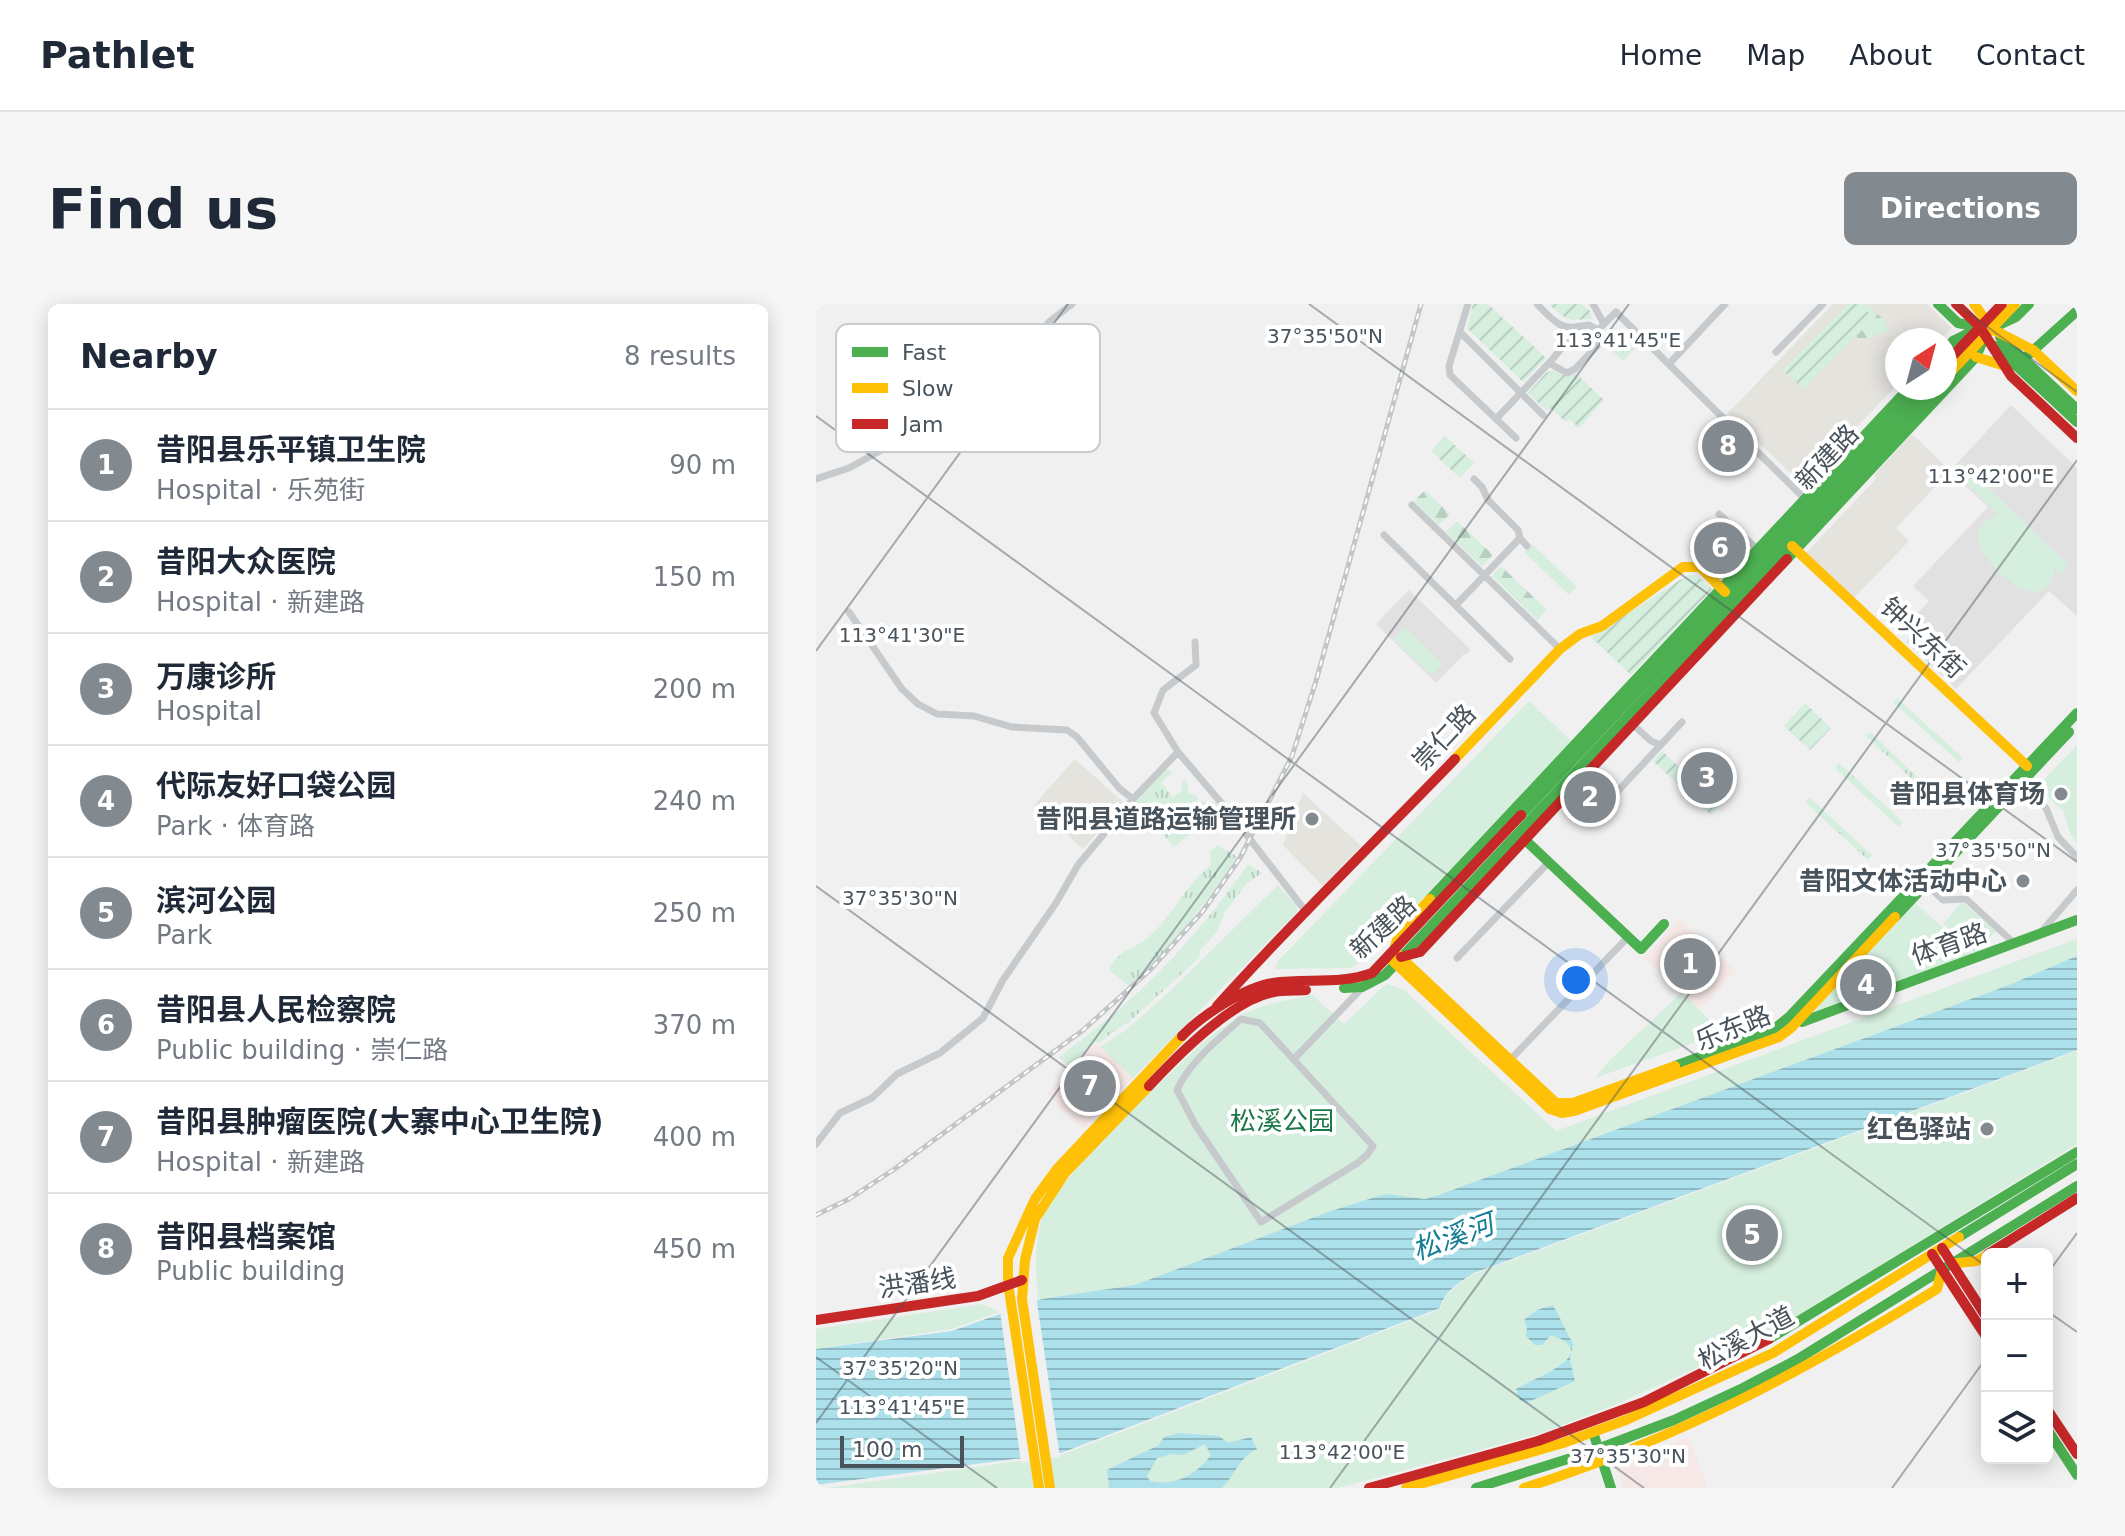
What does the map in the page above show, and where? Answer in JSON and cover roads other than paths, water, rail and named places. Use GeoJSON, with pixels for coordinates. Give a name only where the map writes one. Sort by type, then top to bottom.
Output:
{"type":"FeatureCollection","features":[{"type":"Feature","properties":{"kind":"main road"},"geometry":{"type":"LineString","coordinates":[[1956,304],[1986,328],[2077,422]]}},
{"type":"Feature","properties":{"kind":"main road"},"geometry":{"type":"LineString","coordinates":[[1968,304],[1986,328]]}},
{"type":"Feature","properties":{"kind":"main road"},"geometry":{"type":"LineString","coordinates":[[1974,304],[2002,365],[2077,438]]}},
{"type":"Feature","properties":{"kind":"main road"},"geometry":{"type":"LineString","coordinates":[[1629,720],[1976,357],[1995,304]]}},
{"type":"Feature","properties":{"kind":"main road"},"geometry":{"type":"LineString","coordinates":[[1957,363],[2002,304]]}},
{"type":"Feature","properties":{"kind":"main road"},"geometry":{"type":"LineString","coordinates":[[1957,353],[2015,304]]}},
{"type":"Feature","properties":{"kind":"main road"},"geometry":{"type":"LineString","coordinates":[[1957,339],[2016,317],[2029,304]]}},
{"type":"Feature","properties":{"kind":"main road"},"geometry":{"type":"LineString","coordinates":[[1941,305],[1958,323],[1986,328],[2033,350],[2077,391]]}},
{"type":"Feature","properties":{"kind":"main road"},"geometry":{"type":"LineString","coordinates":[[2022,365],[2033,350],[2077,311]]}},
{"type":"Feature","properties":{"kind":"main road"},"geometry":{"type":"LineString","coordinates":[[1976,357],[2002,365],[2022,365],[2077,409]]}},
{"type":"Feature","properties":{"kind":"main road"},"geometry":{"type":"LineString","coordinates":[[1810,501],[1898,400]]}},
{"type":"Feature","properties":{"kind":"main road","name":"新建路"},"geometry":{"type":"LineString","coordinates":[[1044,1484],[1017,1300],[1008,1283],[1008,1258],[1035,1199],[1057,1169],[1186,1032],[1213,1011],[1271,983],[1354,980],[1395,957],[1521,836],[1629,720],[1763,550],[1911,400]]}},
{"type":"Feature","properties":{"kind":"main road","name":"新建路"},"geometry":{"type":"LineString","coordinates":[[1017,1300],[1029,1237],[1043,1205],[1065,1173],[1193,1040],[1235,1009],[1272,992],[1362,987],[1380,979],[1395,957],[1728,595],[1793,547],[1925,400]]}},
{"type":"Feature","properties":{"kind":"main road","name":"钟兴东街"},"geometry":{"type":"LineString","coordinates":[[1793,547],[2027,766]]}},
{"type":"Feature","properties":{"kind":"main road","name":"崇仁路"},"geometry":{"type":"LineString","coordinates":[[1213,1011],[1263,955],[1560,649],[1580,634],[1602,626],[1683,567],[1700,567],[1728,595]]}},
{"type":"Feature","properties":{"kind":"main road","name":"乐东路"},"geometry":{"type":"LineString","coordinates":[[1395,957],[1556,1103],[1562,1105],[1773,1030],[1790,1016],[2077,713]]}},
{"type":"Feature","properties":{"kind":"main road","name":"乐东路"},"geometry":{"type":"LineString","coordinates":[[1395,957],[1550,1109],[1562,1113],[1779,1037],[1791,1028],[2077,723]]}},
{"type":"Feature","properties":{"kind":"main road"},"geometry":{"type":"LineString","coordinates":[[1521,836],[1641,949],[1664,924]]}},
{"type":"Feature","properties":{"kind":"main road","name":"体育路"},"geometry":{"type":"LineString","coordinates":[[1791,1028],[1810,1017],[2077,920]]}},
{"type":"Feature","properties":{"kind":"main road"},"geometry":{"type":"LineString","coordinates":[[1369,1488],[1538,1441],[1656,1396],[1789,1329],[2077,1152]]}},
{"type":"Feature","properties":{"kind":"main road","name":"松溪大道"},"geometry":{"type":"LineString","coordinates":[[1406,1488],[1593,1432],[1672,1401],[1773,1353],[2077,1164]]}},
{"type":"Feature","properties":{"kind":"main road","name":"松溪大道"},"geometry":{"type":"LineString","coordinates":[[1476,1488],[1598,1449],[1674,1420],[1798,1359],[2077,1186]]}},
{"type":"Feature","properties":{"kind":"main road"},"geometry":{"type":"LineString","coordinates":[[1998,1248],[2077,1198]]}},
{"type":"Feature","properties":{"kind":"main road"},"geometry":{"type":"LineString","coordinates":[[1937,1251],[1981,1327]]}},
{"type":"Feature","properties":{"kind":"main road"},"geometry":{"type":"LineString","coordinates":[[1947,1267],[1981,1258]]}},
{"type":"Feature","properties":{"kind":"main road"},"geometry":{"type":"LineString","coordinates":[[1947,1267],[1981,1310]]}},
{"type":"Feature","properties":{"kind":"main road"},"geometry":{"type":"LineString","coordinates":[[1524,1488],[1602,1463],[1711,1418],[1848,1344],[1937,1289],[1947,1267]]}},
{"type":"Feature","properties":{"kind":"main road","name":"洪潘线"},"geometry":{"type":"LineString","coordinates":[[816,1320],[978,1296],[1022,1280]]}},
{"type":"Feature","properties":{"kind":"main road"},"geometry":{"type":"LineString","coordinates":[[2053,1418],[2077,1454]]}},
{"type":"Feature","properties":{"kind":"main road"},"geometry":{"type":"LineString","coordinates":[[1593,1432],[1611,1488]]}},
{"type":"Feature","properties":{"kind":"main road"},"geometry":{"type":"LineString","coordinates":[[2053,1438],[2077,1475]]}},
{"type":"Feature","properties":{"kind":"street"},"geometry":{"type":"LineString","coordinates":[[1047,324],[1072,304]]}},
{"type":"Feature","properties":{"kind":"street"},"geometry":{"type":"LineString","coordinates":[[1468,304],[1449,366],[1450,375],[1516,438]]}},
{"type":"Feature","properties":{"kind":"street"},"geometry":{"type":"LineString","coordinates":[[1537,304],[1564,328],[1601,327]]}},
{"type":"Feature","properties":{"kind":"street"},"geometry":{"type":"LineString","coordinates":[[1549,363],[1563,372],[1571,373],[1598,345],[1601,327],[1593,304]]}},
{"type":"Feature","properties":{"kind":"street"},"geometry":{"type":"LineString","coordinates":[[1669,364],[1725,304]]}},
{"type":"Feature","properties":{"kind":"street"},"geometry":{"type":"LineString","coordinates":[[1776,352],[1823,304]]}},
{"type":"Feature","properties":{"kind":"street"},"geometry":{"type":"LineString","coordinates":[[1601,327],[1616,312],[1810,501]]}},
{"type":"Feature","properties":{"kind":"street"},"geometry":{"type":"LineString","coordinates":[[1496,419],[1581,326]]}},
{"type":"Feature","properties":{"kind":"street"},"geometry":{"type":"LineString","coordinates":[[1460,332],[1543,415]]}},
{"type":"Feature","properties":{"kind":"street"},"geometry":{"type":"LineString","coordinates":[[816,479],[849,468],[878,452]]}},
{"type":"Feature","properties":{"kind":"street"},"geometry":{"type":"LineString","coordinates":[[1474,479],[1488,500],[1518,530],[1527,546]]}},
{"type":"Feature","properties":{"kind":"street"},"geometry":{"type":"LineString","coordinates":[[1412,505],[1560,649]]}},
{"type":"Feature","properties":{"kind":"street"},"geometry":{"type":"LineString","coordinates":[[1719,514],[1755,547],[1763,550]]}},
{"type":"Feature","properties":{"kind":"street"},"geometry":{"type":"LineString","coordinates":[[1384,535],[1510,659]]}},
{"type":"Feature","properties":{"kind":"street"},"geometry":{"type":"LineString","coordinates":[[1456,605],[1520,538]]}},
{"type":"Feature","properties":{"kind":"street"},"geometry":{"type":"LineString","coordinates":[[849,612],[902,689],[918,704],[937,714],[974,716],[1012,727],[1067,730],[1077,737],[1119,788],[1133,799]]}},
{"type":"Feature","properties":{"kind":"street"},"geometry":{"type":"LineString","coordinates":[[1195,642],[1196,665],[1163,690],[1154,713],[1178,752],[1307,913]]}},
{"type":"Feature","properties":{"kind":"street"},"geometry":{"type":"LineString","coordinates":[[1629,720],[1651,741],[1661,745]]}},
{"type":"Feature","properties":{"kind":"street"},"geometry":{"type":"LineString","coordinates":[[1590,821],[1682,722]]}},
{"type":"Feature","properties":{"kind":"street"},"geometry":{"type":"LineString","coordinates":[[816,1144],[840,1113],[872,1098],[897,1074],[940,1053],[983,1018],[1003,980],[1078,865],[1133,799],[1178,752]]}},
{"type":"Feature","properties":{"kind":"street"},"geometry":{"type":"LineString","coordinates":[[2021,785],[2046,808],[2058,837],[2077,857]]}},
{"type":"Feature","properties":{"kind":"street"},"geometry":{"type":"LineString","coordinates":[[1457,958],[1549,862]]}},
{"type":"Feature","properties":{"kind":"street"},"geometry":{"type":"LineString","coordinates":[[1927,885],[1943,900],[1966,899],[2015,944]]}},
{"type":"Feature","properties":{"kind":"street"},"geometry":{"type":"LineString","coordinates":[[2040,933],[2077,890]]}},
{"type":"Feature","properties":{"kind":"street"},"geometry":{"type":"LineString","coordinates":[[1510,1060],[1628,937]]}},
{"type":"Feature","properties":{"kind":"street"},"geometry":{"type":"LineString","coordinates":[[1294,1059],[1362,987]]}},
{"type":"Feature","properties":{"kind":"street"},"geometry":{"type":"LineString","coordinates":[[1241,1019],[1260,1023],[1294,1059],[1373,1146],[1356,1164],[1261,1222],[1196,1126],[1177,1090],[1209,1049],[1241,1019]]}},
{"type":"Feature","properties":{"kind":"water","name":"松溪河"},"geometry":{"type":"Polygon","coordinates":[[[2077,956],[2077,1050],[1474,1273],[1449,1292],[1440,1308],[1061,1453],[816,1485],[816,1349],[952,1331],[1042,1299],[1135,1285],[1328,1212],[1385,1194],[1425,1199],[1439,1195],[2009,985],[2077,956]]]}},
{"type":"Feature","properties":{"kind":"water"},"geometry":{"type":"Polygon","coordinates":[[[1553,1305],[1573,1344],[1570,1360],[1575,1381],[1526,1403],[1520,1400],[1516,1389],[1560,1366],[1571,1350],[1566,1342],[1551,1335],[1542,1345],[1535,1345],[1526,1336],[1524,1320],[1537,1310],[1553,1305]]]}},
{"type":"Feature","properties":{"kind":"water"},"geometry":{"type":"Polygon","coordinates":[[[1179,1433],[1219,1436],[1228,1443],[1251,1437],[1257,1449],[1242,1461],[1222,1488],[1109,1488],[1107,1470],[1159,1445],[1164,1437],[1179,1433]],[[1205,1444],[1183,1455],[1157,1458],[1147,1476],[1150,1481],[1177,1480],[1199,1468],[1211,1455],[1205,1444]]]}},
{"type":"Feature","properties":{"kind":"railway"},"geometry":{"type":"LineString","coordinates":[[816,1215],[849,1199],[896,1168],[1082,1031],[1149,971],[1203,911],[1240,858],[1292,756],[1316,681],[1421,304]]}},
{"type":"Feature","properties":{"kind":"place","name":"昔阳县档案馆"},"geometry":{"type":"Point","coordinates":[1728,446]}},
{"type":"Feature","properties":{"kind":"place","name":"昔阳县人民检察院"},"geometry":{"type":"Point","coordinates":[1720,548]}},
{"type":"Feature","properties":{"kind":"place","name":"万康诊所"},"geometry":{"type":"Point","coordinates":[1707,778]}},
{"type":"Feature","properties":{"kind":"place","name":"昔阳县体育场"},"geometry":{"type":"Point","coordinates":[2061,794]}},
{"type":"Feature","properties":{"kind":"place","name":"昔阳大众医院"},"geometry":{"type":"Point","coordinates":[1590,797]}},
{"type":"Feature","properties":{"kind":"place","name":"昔阳县道路运输管理所"},"geometry":{"type":"Point","coordinates":[1312,819]}},
{"type":"Feature","properties":{"kind":"place","name":"昔阳文体活动中心"},"geometry":{"type":"Point","coordinates":[2023,881]}},
{"type":"Feature","properties":{"kind":"place","name":"昔阳县乐平镇卫生院"},"geometry":{"type":"Point","coordinates":[1690,964]}},
{"type":"Feature","properties":{"kind":"place","name":"代际友好口袋公园"},"geometry":{"type":"Point","coordinates":[1866,985]}},
{"type":"Feature","properties":{"kind":"place","name":"昔阳县肿瘤医院(大寨中心卫生院)"},"geometry":{"type":"Point","coordinates":[1090,1086]}},
{"type":"Feature","properties":{"kind":"place","name":"红色驿站"},"geometry":{"type":"Point","coordinates":[1987,1129]}},
{"type":"Feature","properties":{"kind":"place","name":"滨河公园"},"geometry":{"type":"Point","coordinates":[1752,1235]}},
{"type":"Feature","properties":{"kind":"park label","name":"松溪公园"},"geometry":{"type":"Point","coordinates":[1282,1121]}}]}
